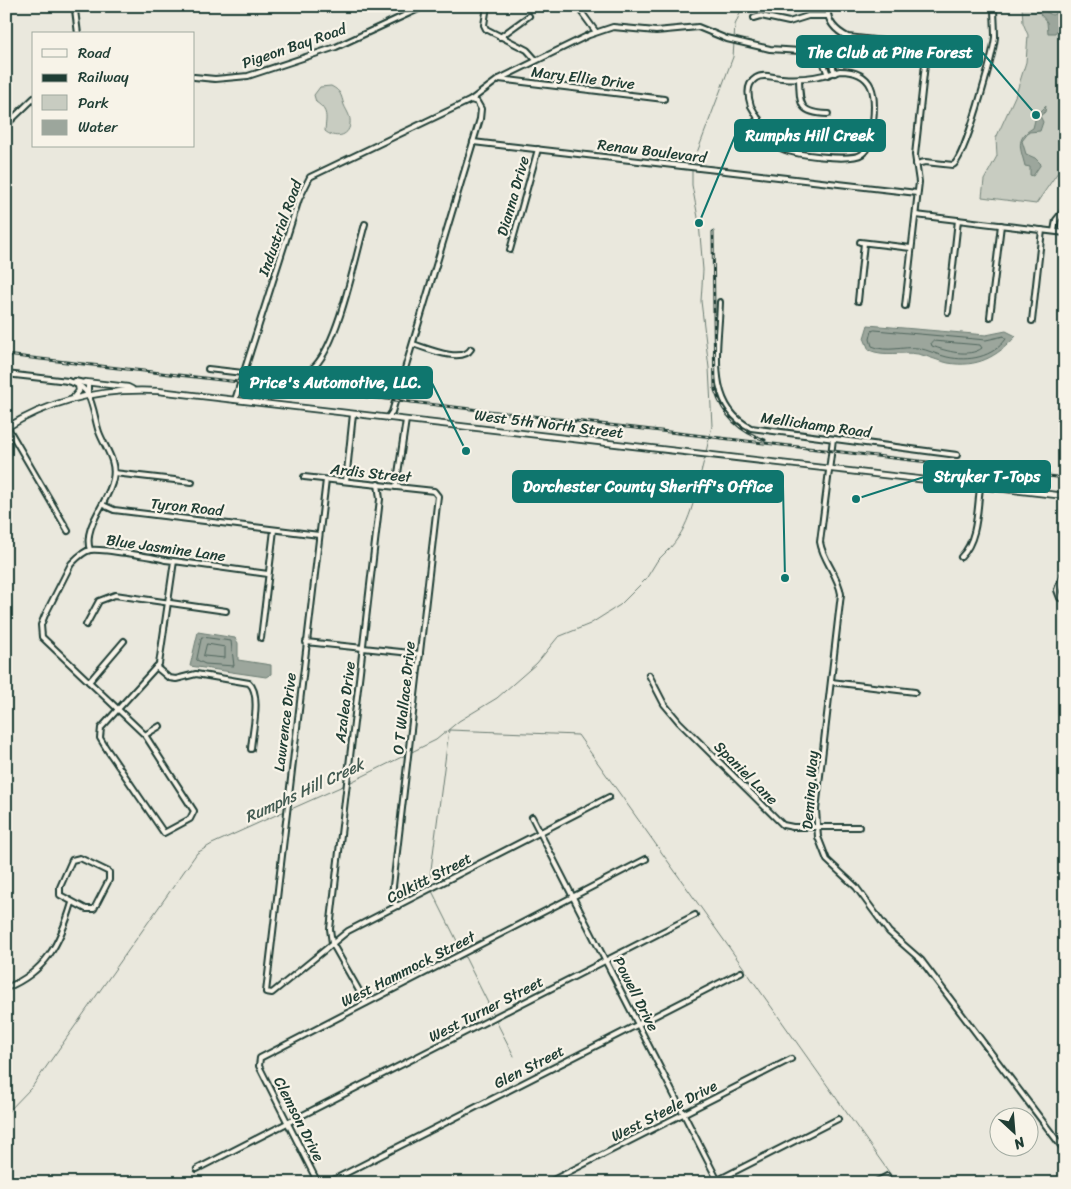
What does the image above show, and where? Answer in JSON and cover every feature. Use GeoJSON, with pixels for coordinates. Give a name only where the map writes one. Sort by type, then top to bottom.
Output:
{"type":"FeatureCollection","features":[{"type":"Feature","properties":{"kind":"main road"},"geometry":{"type":"LineString","coordinates":[[85,382],[128,387],[134,390]]}},
{"type":"Feature","properties":{"kind":"main road"},"geometry":{"type":"LineString","coordinates":[[73,398],[79,390],[78,384]]}},
{"type":"Feature","properties":{"kind":"main road","name":"West 5th North Street"},"geometry":{"type":"LineString","coordinates":[[7,428],[42,410],[73,398],[134,390],[235,400],[980,488],[1065,496]]}},
{"type":"Feature","properties":{"kind":"street"},"geometry":{"type":"LineString","coordinates":[[410,6],[413,12]]}},
{"type":"Feature","properties":{"kind":"street","name":"Pigeon Bay Road"},"geometry":{"type":"LineString","coordinates":[[195,77],[215,79],[248,76],[328,49],[425,6]]}},
{"type":"Feature","properties":{"kind":"street"},"geometry":{"type":"LineString","coordinates":[[487,6],[485,27],[500,37],[527,50],[536,60]]}},
{"type":"Feature","properties":{"kind":"street"},"geometry":{"type":"LineString","coordinates":[[577,6],[596,32]]}},
{"type":"Feature","properties":{"kind":"street"},"geometry":{"type":"LineString","coordinates":[[828,6],[828,16],[835,28],[854,39],[927,46],[915,155],[919,180],[905,306]]}},
{"type":"Feature","properties":{"kind":"street"},"geometry":{"type":"LineString","coordinates":[[916,164],[924,162],[953,165],[959,161],[970,133],[994,42],[994,6]]}},
{"type":"Feature","properties":{"kind":"street"},"geometry":{"type":"LineString","coordinates":[[74,10],[78,32]]}},
{"type":"Feature","properties":{"kind":"street"},"geometry":{"type":"LineString","coordinates":[[500,37],[529,16]]}},
{"type":"Feature","properties":{"kind":"street"},"geometry":{"type":"LineString","coordinates":[[754,18],[761,16],[789,22],[808,16],[828,16]]}},
{"type":"Feature","properties":{"kind":"street","name":"Industrial Road"},"geometry":{"type":"LineString","coordinates":[[235,400],[299,199],[310,177],[471,100],[499,79],[536,60],[596,32],[613,27],[656,31],[698,27],[726,39],[770,49],[800,51],[818,47]]}},
{"type":"Feature","properties":{"kind":"street"},"geometry":{"type":"LineString","coordinates":[[828,75],[818,47],[826,48],[835,73]]}},
{"type":"Feature","properties":{"kind":"street"},"geometry":{"type":"LineString","coordinates":[[850,71],[858,74],[870,84],[875,95],[871,136],[868,147],[862,154],[846,158],[785,151],[774,141],[749,100],[750,84],[756,77],[763,75],[799,79],[819,78],[835,73],[850,71]]}},
{"type":"Feature","properties":{"kind":"street","name":"Mary Ellie Drive"},"geometry":{"type":"LineString","coordinates":[[499,79],[664,99]]}},
{"type":"Feature","properties":{"kind":"street"},"geometry":{"type":"LineString","coordinates":[[799,79],[800,102],[803,108],[814,114],[828,114]]}},
{"type":"Feature","properties":{"kind":"street"},"geometry":{"type":"LineString","coordinates":[[6,125],[32,100]]}},
{"type":"Feature","properties":{"kind":"street"},"geometry":{"type":"LineString","coordinates":[[388,418],[392,412],[413,344],[473,142],[481,109],[478,102],[471,100]]}},
{"type":"Feature","properties":{"kind":"street"},"geometry":{"type":"LineString","coordinates":[[744,143],[747,127],[759,119]]}},
{"type":"Feature","properties":{"kind":"street","name":"Renau Boulevard"},"geometry":{"type":"LineString","coordinates":[[473,142],[917,193]]}},
{"type":"Feature","properties":{"kind":"street","name":"Dianna Drive"},"geometry":{"type":"LineString","coordinates":[[510,250],[538,149]]}},
{"type":"Feature","properties":{"kind":"street"},"geometry":{"type":"LineString","coordinates":[[1054,231],[1056,220],[1065,209]]}},
{"type":"Feature","properties":{"kind":"street"},"geometry":{"type":"LineString","coordinates":[[916,215],[1065,233]]}},
{"type":"Feature","properties":{"kind":"street"},"geometry":{"type":"LineString","coordinates":[[948,312],[958,220]]}},
{"type":"Feature","properties":{"kind":"street"},"geometry":{"type":"LineString","coordinates":[[242,379],[258,384],[276,383],[315,366],[329,344],[335,328],[365,224]]}},
{"type":"Feature","properties":{"kind":"street"},"geometry":{"type":"LineString","coordinates":[[990,317],[1001,225]]}},
{"type":"Feature","properties":{"kind":"street"},"geometry":{"type":"LineString","coordinates":[[1032,321],[1042,230]]}},
{"type":"Feature","properties":{"kind":"street"},"geometry":{"type":"LineString","coordinates":[[858,302],[862,242],[911,248]]}},
{"type":"Feature","properties":{"kind":"street","name":"Mellichamp Road"},"geometry":{"type":"LineString","coordinates":[[720,302],[718,384],[721,398],[738,422],[751,428],[957,455]]}},
{"type":"Feature","properties":{"kind":"street"},"geometry":{"type":"LineString","coordinates":[[413,344],[456,355],[465,355],[471,349]]}},
{"type":"Feature","properties":{"kind":"street"},"geometry":{"type":"LineString","coordinates":[[208,368],[243,373]]}},
{"type":"Feature","properties":{"kind":"street"},"geometry":{"type":"LineString","coordinates":[[6,374],[85,382],[89,387],[88,395],[99,432],[112,457],[114,473],[110,491],[90,532],[90,550]]}},
{"type":"Feature","properties":{"kind":"street"},"geometry":{"type":"LineString","coordinates":[[67,381],[78,384],[88,395]]}},
{"type":"Feature","properties":{"kind":"street"},"geometry":{"type":"LineString","coordinates":[[346,481],[353,414]]}},
{"type":"Feature","properties":{"kind":"street"},"geometry":{"type":"LineString","coordinates":[[396,487],[406,420]]}},
{"type":"Feature","properties":{"kind":"street"},"geometry":{"type":"LineString","coordinates":[[7,428],[68,531]]}},
{"type":"Feature","properties":{"kind":"street","name":"Deming Way"},"geometry":{"type":"LineString","coordinates":[[833,439],[820,542],[824,558],[839,582],[841,594],[816,826],[820,847],[827,860],[856,887],[890,932],[921,960],[1065,1150]]}},
{"type":"Feature","properties":{"kind":"street"},"geometry":{"type":"LineString","coordinates":[[114,473],[192,482]]}},
{"type":"Feature","properties":{"kind":"street","name":"Ardis Street"},"geometry":{"type":"LineString","coordinates":[[304,477],[436,492]]}},
{"type":"Feature","properties":{"kind":"street","name":"Lawrence Drive"},"geometry":{"type":"LineString","coordinates":[[270,994],[266,991],[267,974],[326,480]]}},
{"type":"Feature","properties":{"kind":"street","name":"Azalea Drive"},"geometry":{"type":"LineString","coordinates":[[366,1003],[332,943],[330,924],[380,499],[378,484]]}},
{"type":"Feature","properties":{"kind":"street"},"geometry":{"type":"LineString","coordinates":[[960,557],[970,545],[980,488]]}},
{"type":"Feature","properties":{"kind":"street","name":"O T Wallace Drive"},"geometry":{"type":"LineString","coordinates":[[398,906],[393,902],[392,895],[438,504],[436,492]]}},
{"type":"Feature","properties":{"kind":"street","name":"Tyron Road"},"geometry":{"type":"LineString","coordinates":[[103,505],[114,510],[319,535]]}},
{"type":"Feature","properties":{"kind":"street"},"geometry":{"type":"LineString","coordinates":[[261,638],[272,529]]}},
{"type":"Feature","properties":{"kind":"street","name":"Blue Jasmine Lane"},"geometry":{"type":"LineString","coordinates":[[118,709],[101,728],[100,738],[161,831],[168,833],[190,818],[194,811],[145,735],[118,709],[89,682],[44,641],[38,632],[71,564],[76,559],[90,550],[268,574]]}},
{"type":"Feature","properties":{"kind":"street"},"geometry":{"type":"LineString","coordinates":[[118,709],[156,667],[160,660],[174,561]]}},
{"type":"Feature","properties":{"kind":"street"},"geometry":{"type":"LineString","coordinates":[[1065,569],[1057,590],[1060,598],[1065,599]]}},
{"type":"Feature","properties":{"kind":"street"},"geometry":{"type":"LineString","coordinates":[[86,625],[100,601],[110,596],[226,611]]}},
{"type":"Feature","properties":{"kind":"street"},"geometry":{"type":"LineString","coordinates":[[89,682],[124,641]]}},
{"type":"Feature","properties":{"kind":"street"},"geometry":{"type":"LineString","coordinates":[[306,642],[420,654]]}},
{"type":"Feature","properties":{"kind":"street"},"geometry":{"type":"LineString","coordinates":[[156,667],[169,678],[196,674],[249,683],[254,687],[256,698],[251,749]]}},
{"type":"Feature","properties":{"kind":"street","name":"Spaniel Lane"},"geometry":{"type":"LineString","coordinates":[[649,675],[668,709],[783,825],[792,827],[859,827]]}},
{"type":"Feature","properties":{"kind":"street"},"geometry":{"type":"LineString","coordinates":[[831,682],[915,692]]}},
{"type":"Feature","properties":{"kind":"street"},"geometry":{"type":"LineString","coordinates":[[145,735],[160,726]]}},
{"type":"Feature","properties":{"kind":"street","name":"Colkitt Street"},"geometry":{"type":"LineString","coordinates":[[270,994],[348,931],[541,834],[609,797]]}},
{"type":"Feature","properties":{"kind":"street","name":"Powell Drive"},"geometry":{"type":"LineString","coordinates":[[532,817],[719,1181]]}},
{"type":"Feature","properties":{"kind":"street"},"geometry":{"type":"LineString","coordinates":[[80,858],[109,872],[109,880],[94,909],[72,903],[60,895],[60,887],[72,860],[80,858]]}},
{"type":"Feature","properties":{"kind":"street","name":"West Hammock Street"},"geometry":{"type":"LineString","coordinates":[[258,1066],[260,1058],[264,1054],[646,859]]}},
{"type":"Feature","properties":{"kind":"street"},"geometry":{"type":"LineString","coordinates":[[6,988],[25,981],[42,966],[66,926],[72,903]]}},
{"type":"Feature","properties":{"kind":"street","name":"West Turner Street"},"geometry":{"type":"LineString","coordinates":[[197,1169],[695,915]]}},
{"type":"Feature","properties":{"kind":"street","name":"Glen Street"},"geometry":{"type":"LineString","coordinates":[[327,1183],[741,972]]}},
{"type":"Feature","properties":{"kind":"street","name":"West Steele Drive"},"geometry":{"type":"LineString","coordinates":[[547,1183],[791,1059]]}},
{"type":"Feature","properties":{"kind":"street","name":"Clemson Drive"},"geometry":{"type":"LineString","coordinates":[[258,1066],[318,1183]]}},
{"type":"Feature","properties":{"kind":"street"},"geometry":{"type":"LineString","coordinates":[[712,1183],[838,1119]]}},
{"type":"Feature","properties":{"kind":"street"},"geometry":{"type":"LineString","coordinates":[[874,1183],[887,1176]]}},
{"type":"Feature","properties":{"kind":"green space"},"geometry":{"type":"Polygon","coordinates":[[[1022,6],[1065,6],[1065,162],[1036,204],[982,197],[984,180],[997,156],[996,138],[1016,94],[1026,62],[1028,35],[1023,23],[1022,6]]]}},
{"type":"Feature","properties":{"kind":"green space"},"geometry":{"type":"Polygon","coordinates":[[[331,86],[340,94],[350,119],[347,132],[337,136],[325,131],[325,111],[316,102],[314,95],[320,87],[331,86]]]}},
{"type":"Feature","properties":{"kind":"water"},"geometry":{"type":"Polygon","coordinates":[[[1043,10],[1052,15],[1057,13],[1065,15],[1065,20],[1055,33],[1048,33],[1047,22],[1040,14],[1043,10]]]}},
{"type":"Feature","properties":{"kind":"water"},"geometry":{"type":"Polygon","coordinates":[[[1046,106],[1045,112],[1040,116],[1043,122],[1040,131],[1029,132],[1022,141],[1026,154],[1035,158],[1041,164],[1033,176],[1030,175],[1030,167],[1025,166],[1020,145],[1023,136],[1033,128],[1036,116],[1046,106]]]}},
{"type":"Feature","properties":{"kind":"water"},"geometry":{"type":"Polygon","coordinates":[[[868,325],[986,335],[1006,331],[1016,336],[1001,350],[986,359],[968,364],[958,364],[918,354],[887,354],[869,350],[864,338],[868,325]]]}},
{"type":"Feature","properties":{"kind":"water"},"geometry":{"type":"Polygon","coordinates":[[[198,632],[235,638],[238,643],[238,660],[271,665],[271,674],[266,677],[190,666],[198,632]]]}},
{"type":"Feature","properties":{"kind":"waterway","name":"Rumphs Hill Creek"},"geometry":{"type":"LineString","coordinates":[[734,39],[735,25],[743,6]]}},
{"type":"Feature","properties":{"kind":"waterway","name":"Rumphs Hill Creek"},"geometry":{"type":"LineString","coordinates":[[692,166],[733,57],[734,43]]}},
{"type":"Feature","properties":{"kind":"waterway","name":"Rumphs Hill Creek"},"geometry":{"type":"LineString","coordinates":[[692,170],[692,185],[699,223],[703,270],[701,301],[709,368],[712,426],[706,452]]}},
{"type":"Feature","properties":{"kind":"waterway","name":"Rumphs Hill Creek"},"geometry":{"type":"LineString","coordinates":[[671,547],[689,516],[705,457]]}},
{"type":"Feature","properties":{"kind":"waterway","name":"Rumphs Hill Creek"},"geometry":{"type":"LineString","coordinates":[[349,783],[436,740],[459,721],[497,698],[537,663],[558,637],[590,624],[620,605],[646,579],[657,561],[670,548]]}},
{"type":"Feature","properties":{"kind":"waterway"},"geometry":{"type":"LineString","coordinates":[[449,730],[578,735],[891,1175]]}},
{"type":"Feature","properties":{"kind":"waterway"},"geometry":{"type":"LineString","coordinates":[[449,730],[429,885],[494,1015]]}},
{"type":"Feature","properties":{"kind":"waterway","name":"Rumphs Hill Creek"},"geometry":{"type":"LineString","coordinates":[[289,810],[345,785]]}},
{"type":"Feature","properties":{"kind":"waterway","name":"Rumphs Hill Creek"},"geometry":{"type":"LineString","coordinates":[[6,1114],[32,1087],[197,853],[212,844],[285,811]]}},
{"type":"Feature","properties":{"kind":"waterway"},"geometry":{"type":"LineString","coordinates":[[495,1019],[514,1056]]}},
{"type":"Feature","properties":{"kind":"waterway"},"geometry":{"type":"LineString","coordinates":[[1057,1183],[1065,1178]]}},
{"type":"Feature","properties":{"kind":"railway"},"geometry":{"type":"LineString","coordinates":[[713,232],[715,390],[728,415],[740,427],[765,440]]}},
{"type":"Feature","properties":{"kind":"railway"},"geometry":{"type":"LineString","coordinates":[[6,355],[1065,478]]}},
{"type":"Feature","properties":{"kind":"place","name":"The Club at Pine Forest"},"geometry":{"type":"Point","coordinates":[1036,115]}},
{"type":"Feature","properties":{"kind":"place","name":"Rumphs Hill Creek"},"geometry":{"type":"Point","coordinates":[699,223]}},
{"type":"Feature","properties":{"kind":"place","name":"Price's Automotive, LLC."},"geometry":{"type":"Point","coordinates":[466,451]}},
{"type":"Feature","properties":{"kind":"place","name":"Stryker T-Tops"},"geometry":{"type":"Point","coordinates":[856,499]}},
{"type":"Feature","properties":{"kind":"place","name":"Dorchester County Sheriff's Office"},"geometry":{"type":"Point","coordinates":[785,578]}}]}
